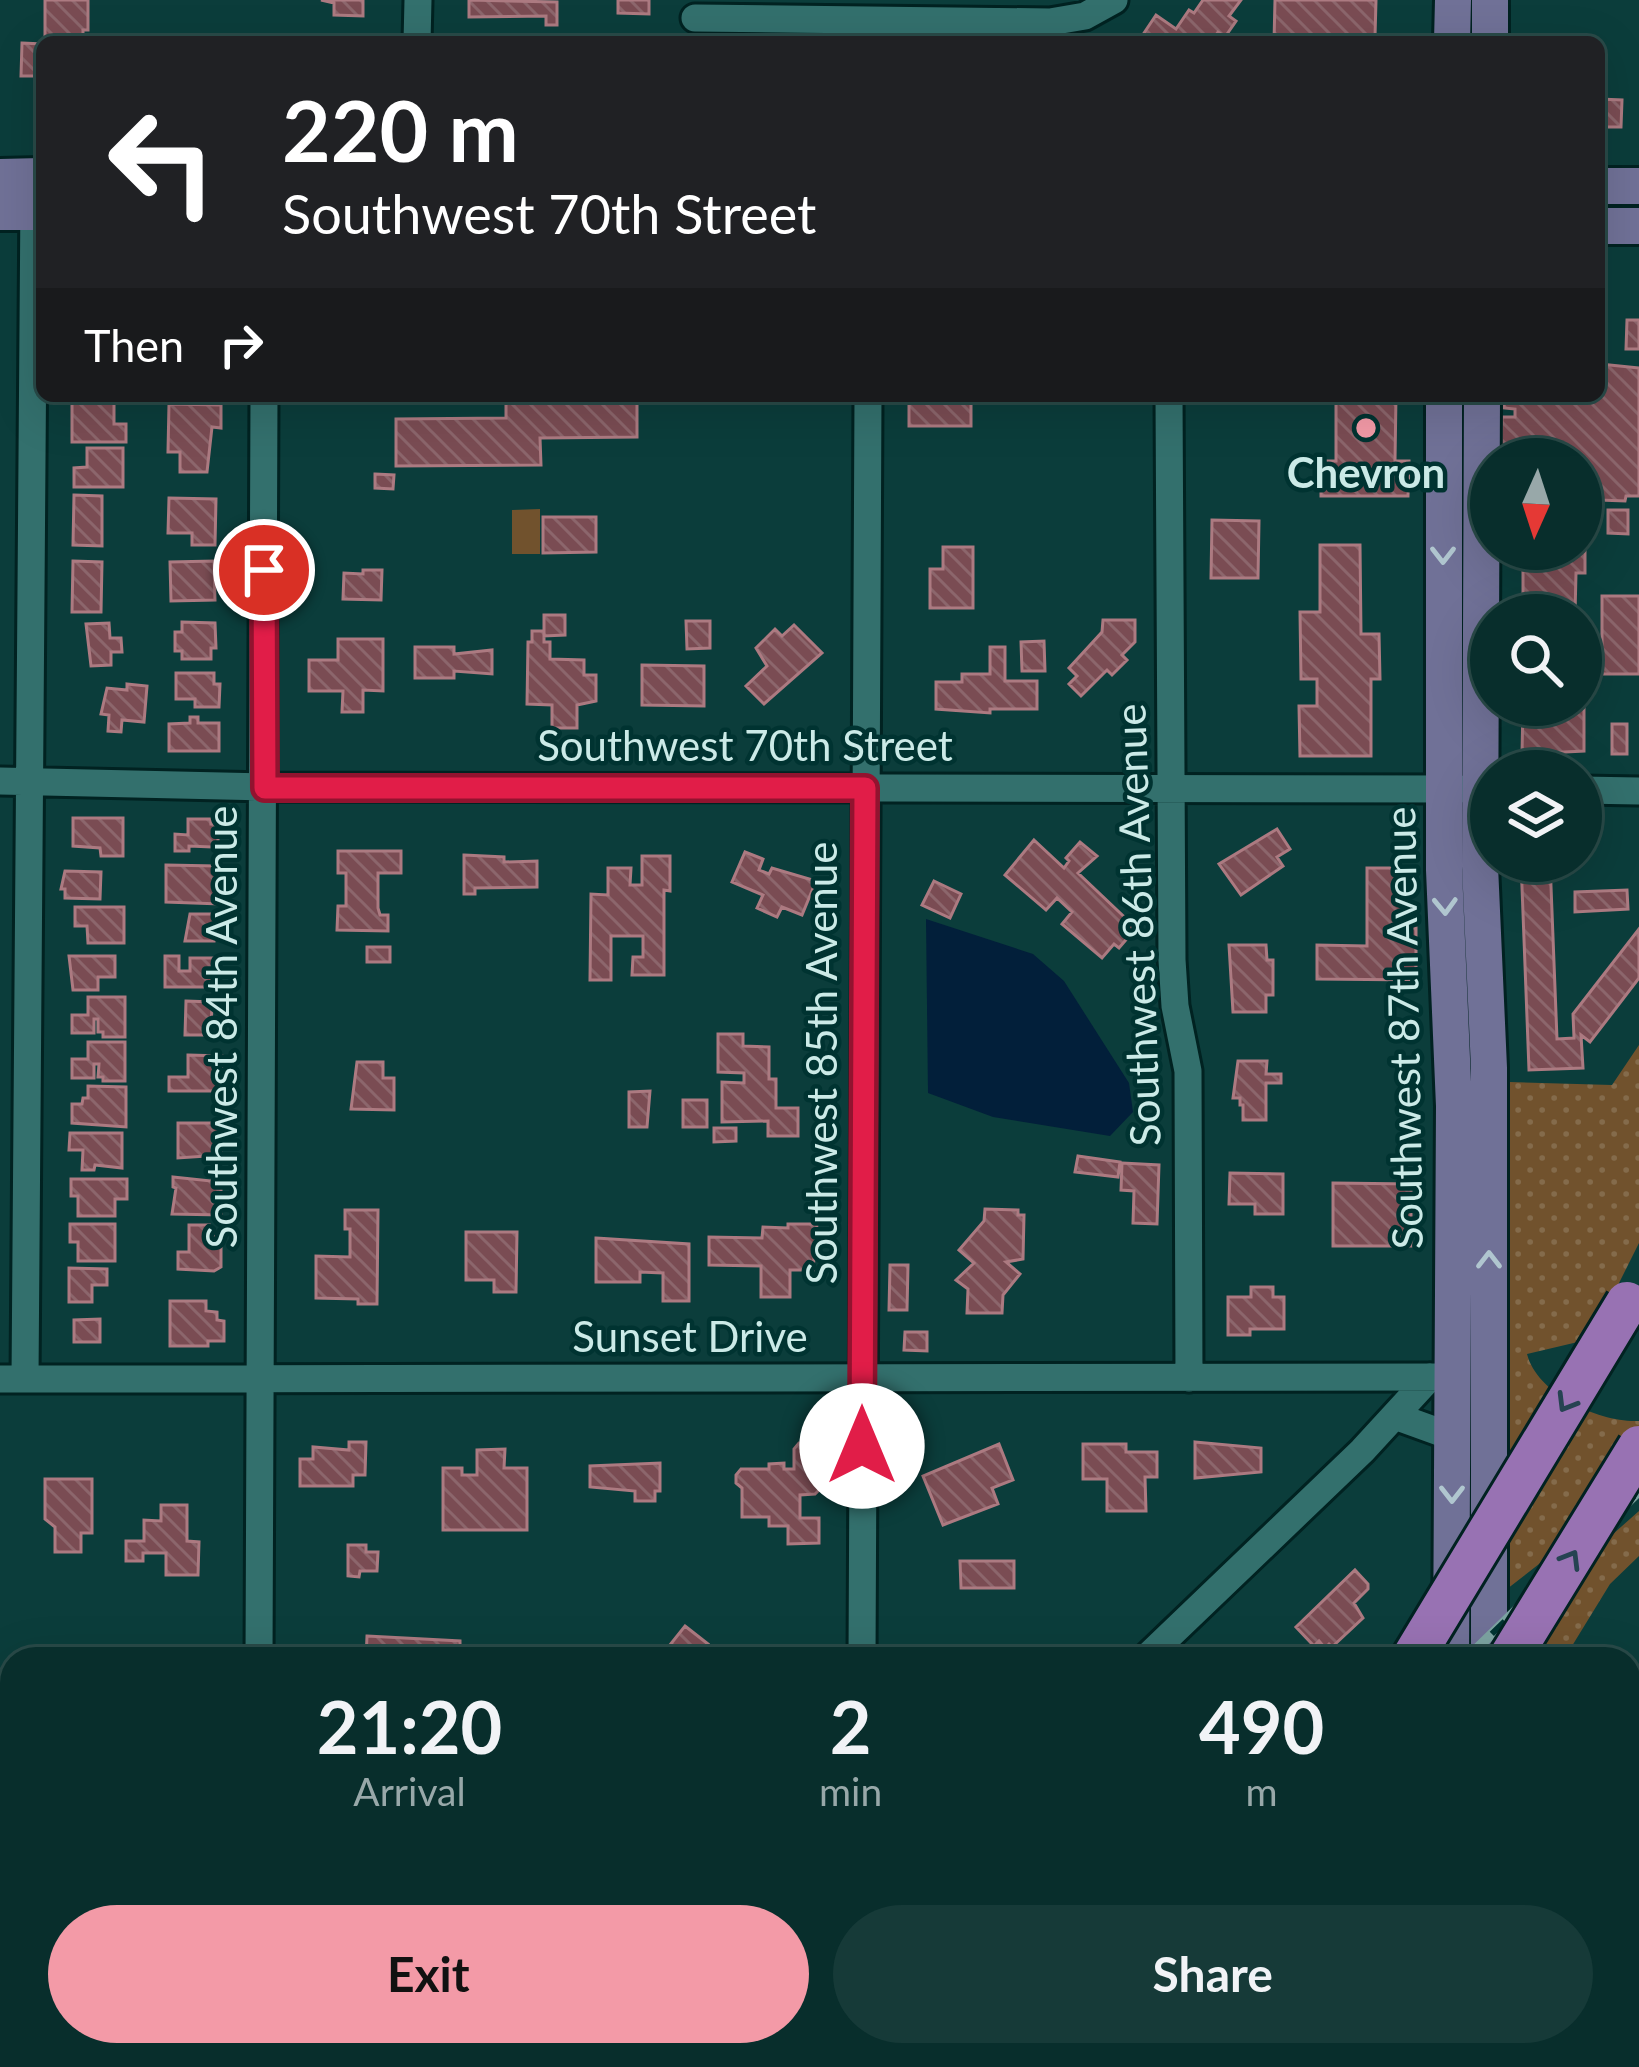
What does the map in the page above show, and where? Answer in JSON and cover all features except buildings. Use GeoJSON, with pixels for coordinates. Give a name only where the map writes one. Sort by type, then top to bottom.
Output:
{"type":"FeatureCollection","features":[{"type":"Feature","properties":{"kind":"highway"},"geometry":{"type":"LineString","coordinates":[[1419,1647],[1633,1294]]}},
{"type":"Feature","properties":{"kind":"highway"},"geometry":{"type":"LineString","coordinates":[[1516,1647],[1639,1448]]}},
{"type":"Feature","properties":{"kind":"main road"},"geometry":{"type":"LineString","coordinates":[[1452,36],[1453,0]]}},
{"type":"Feature","properties":{"kind":"main road"},"geometry":{"type":"LineString","coordinates":[[1490,0],[1490,36]]}},
{"type":"Feature","properties":{"kind":"main road"},"geometry":{"type":"LineString","coordinates":[[1605,186],[1639,186]]}},
{"type":"Feature","properties":{"kind":"main road"},"geometry":{"type":"LineString","coordinates":[[1605,226],[1639,226]]}},
{"type":"Feature","properties":{"kind":"main road","name":"Southwest 87th Avenue"},"geometry":{"type":"LineString","coordinates":[[1444,402],[1470,762]]}},
{"type":"Feature","properties":{"kind":"main road","name":"Southwest 87th Avenue"},"geometry":{"type":"LineString","coordinates":[[1473,750],[1482,402]]}},
{"type":"Feature","properties":{"kind":"main road","name":"Southwest 87th Avenue"},"geometry":{"type":"LineString","coordinates":[[1451,1647],[1453,1437],[1445,1384],[1470,825]]}},
{"type":"Feature","properties":{"kind":"main road","name":"Southwest 87th Avenue"},"geometry":{"type":"LineString","coordinates":[[1478,882],[1489,1068],[1489,1647]]}},
{"type":"Feature","properties":{"kind":"main road"},"geometry":{"type":"LineString","coordinates":[[1454,1106],[1480,1085],[1489,1068]]}},
{"type":"Feature","properties":{"kind":"main road"},"geometry":{"type":"LineString","coordinates":[[1445,1384],[1489,1377]]}},
{"type":"Feature","properties":{"kind":"street"},"geometry":{"type":"LineString","coordinates":[[417,36],[418,0]]}},
{"type":"Feature","properties":{"kind":"street"},"geometry":{"type":"LineString","coordinates":[[695,20],[1050,22],[1085,16],[1114,0]]}},
{"type":"Feature","properties":{"kind":"street"},"geometry":{"type":"LineString","coordinates":[[13,1379],[29,783],[25,194]]}},
{"type":"Feature","properties":{"kind":"street","name":"Southwest 84th Avenue"},"geometry":{"type":"LineString","coordinates":[[259,1647],[264,402]]}},
{"type":"Feature","properties":{"kind":"street","name":"Southwest 85th Avenue"},"geometry":{"type":"LineString","coordinates":[[862,1647],[868,402]]}},
{"type":"Feature","properties":{"kind":"street","name":"Southwest 86th Avenue"},"geometry":{"type":"LineString","coordinates":[[1169,402],[1172,976],[1188,1071],[1189,1378]]}},
{"type":"Feature","properties":{"kind":"street","name":"Southwest 70th Street"},"geometry":{"type":"LineString","coordinates":[[0,781],[265,788],[1470,790]]}},
{"type":"Feature","properties":{"kind":"street"},"geometry":{"type":"LineString","coordinates":[[1602,790],[1639,791]]}},
{"type":"Feature","properties":{"kind":"street"},"geometry":{"type":"LineString","coordinates":[[1366,1378],[1389,1393],[1395,1416]]}},
{"type":"Feature","properties":{"kind":"street","name":"Sunset Drive"},"geometry":{"type":"LineString","coordinates":[[13,1379],[1366,1378],[1445,1384]]}},
{"type":"Feature","properties":{"kind":"street"},"geometry":{"type":"LineString","coordinates":[[1157,1647],[1395,1416],[1445,1384]]}},
{"type":"Feature","properties":{"kind":"street"},"geometry":{"type":"LineString","coordinates":[[1395,1416],[1453,1437]]}},
{"type":"Feature","properties":{"kind":"shaded area"},"geometry":{"type":"Polygon","coordinates":[[[540,509],[540,554],[512,554],[512,510],[540,509]]]}},
{"type":"Feature","properties":{"kind":"shaded area"},"geometry":{"type":"Polygon","coordinates":[[[1639,1045],[1639,1243],[1601,1319],[1582,1341],[1527,1354],[1543,1382],[1572,1403],[1606,1417],[1639,1421],[1639,1475],[1507,1589],[1509,1082],[1612,1085],[1639,1045]]]}},
{"type":"Feature","properties":{"kind":"shaded area"},"geometry":{"type":"Polygon","coordinates":[[[1639,1511],[1639,1556],[1610,1584],[1571,1647],[1515,1647],[1604,1542],[1639,1511]]]}},
{"type":"Feature","properties":{"kind":"water"},"geometry":{"type":"Polygon","coordinates":[[[926,919],[1033,954],[1064,981],[1129,1083],[1133,1112],[1110,1136],[993,1117],[928,1093],[926,919]]]}},
{"type":"Feature","properties":{"kind":"railway"},"geometry":{"type":"LineString","coordinates":[[1478,1647],[1639,1491]]}},
{"type":"Feature","properties":{"kind":"place","name":"Chevron"},"geometry":{"type":"Point","coordinates":[1366,428]}},
{"type":"Feature","properties":{"kind":"route"},"geometry":{"type":"LineString","coordinates":[[264,570],[265,788],[865,788],[862,1446]]}}]}
